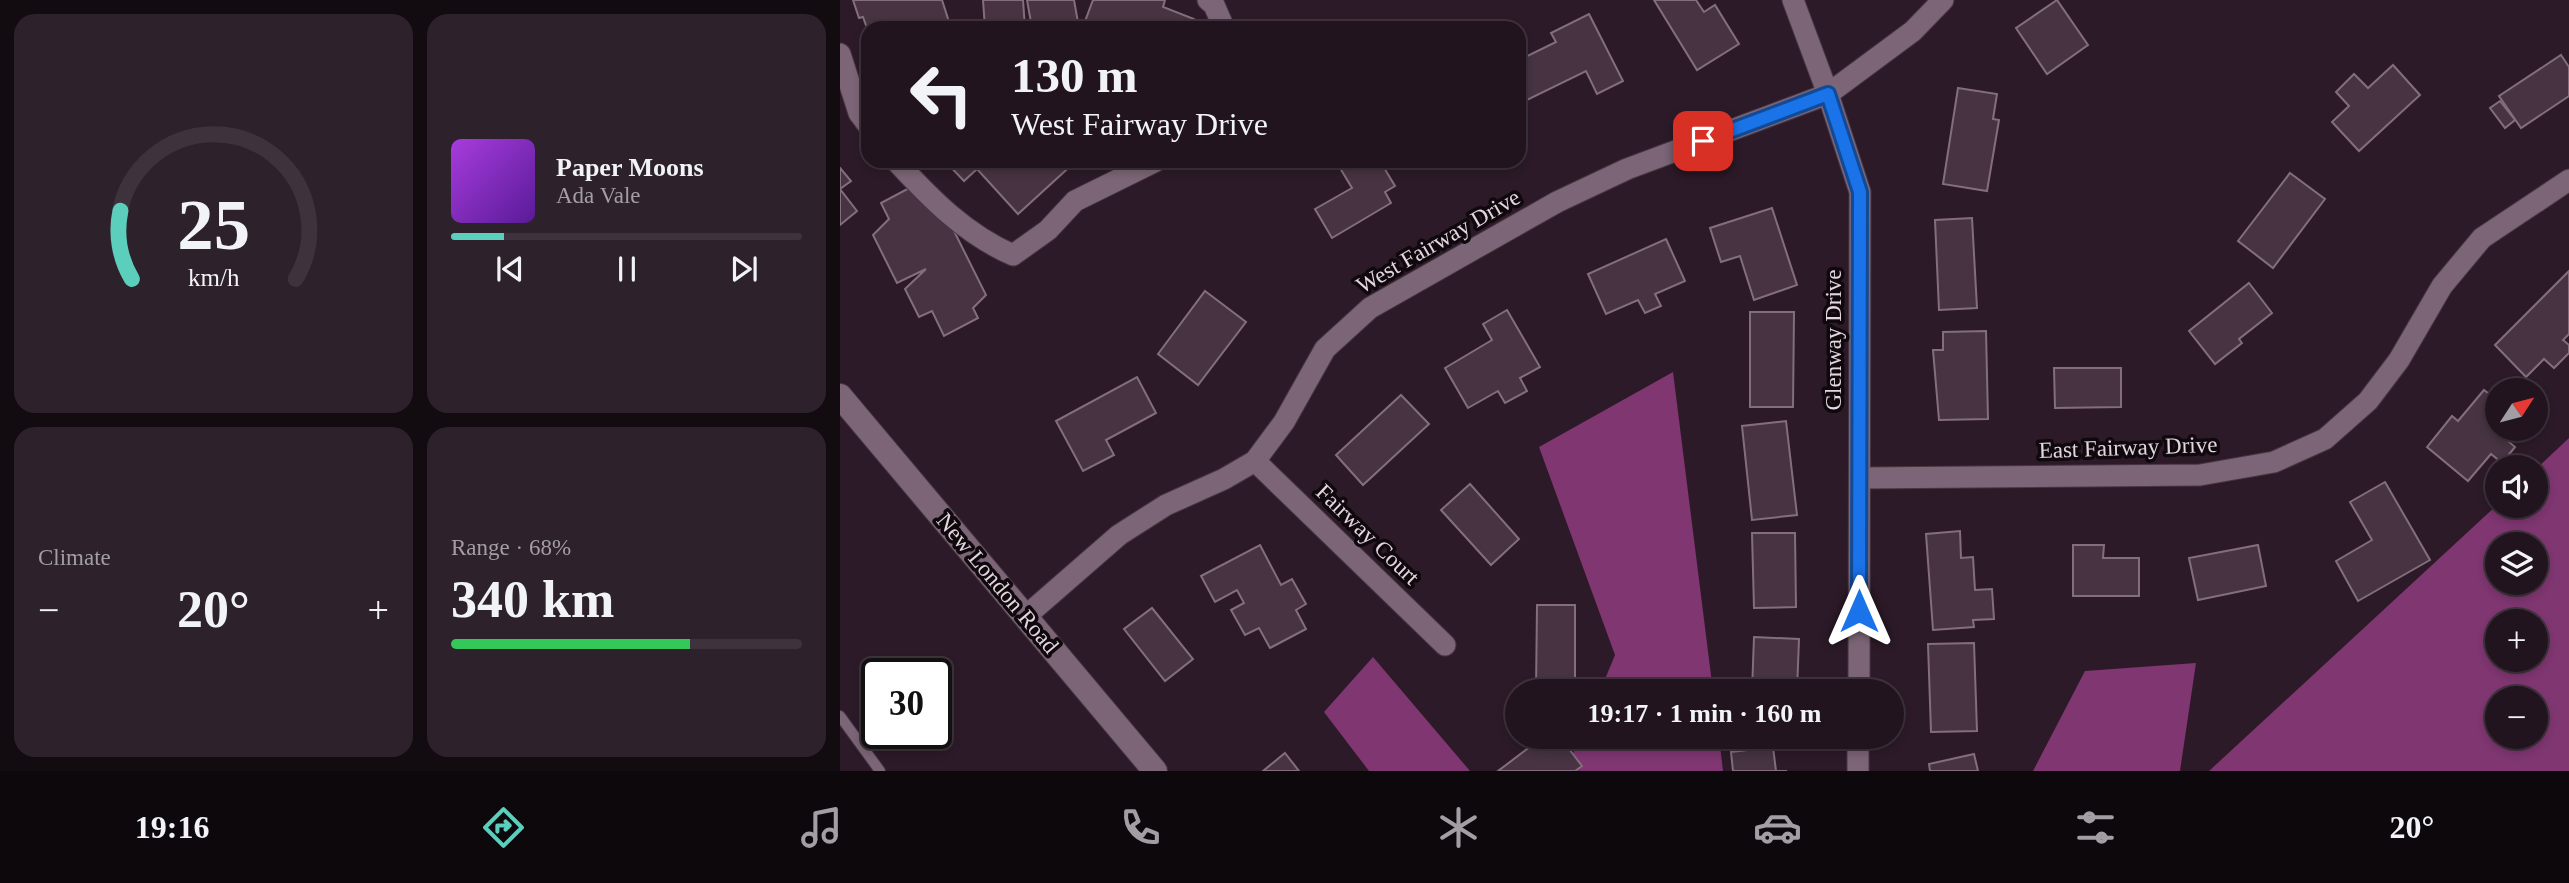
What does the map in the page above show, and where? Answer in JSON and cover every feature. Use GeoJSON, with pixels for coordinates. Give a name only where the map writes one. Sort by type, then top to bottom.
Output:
{"type":"FeatureCollection","features":[{"type":"Feature","properties":{"kind":"street"},"geometry":{"type":"LineString","coordinates":[[1208,0],[1214,5],[1221,21]]}},
{"type":"Feature","properties":{"kind":"street","name":"Glenway Drive"},"geometry":{"type":"LineString","coordinates":[[1793,0],[1860,192],[1858,679]]}},
{"type":"Feature","properties":{"kind":"street","name":"West Fairway Drive"},"geometry":{"type":"LineString","coordinates":[[1026,617],[1119,535],[1166,505],[1224,479],[1255,461],[1284,422],[1325,349],[1370,308],[1557,202],[1604,180],[1828,94],[1913,31],[1943,0]]}},
{"type":"Feature","properties":{"kind":"street"},"geometry":{"type":"LineString","coordinates":[[840,54],[861,116]]}},
{"type":"Feature","properties":{"kind":"street"},"geometry":{"type":"LineString","coordinates":[[902,168],[932,200],[982,241],[1013,254],[1048,230],[1075,201],[1142,168]]}},
{"type":"Feature","properties":{"kind":"street","name":"East Fairway Drive"},"geometry":{"type":"LineString","coordinates":[[1860,478],[2200,475],[2274,462],[2325,439],[2368,401],[2399,360],[2442,286],[2482,238],[2569,180]]}},
{"type":"Feature","properties":{"kind":"street","name":"New London Road"},"geometry":{"type":"LineString","coordinates":[[843,406],[1155,771]]}},
{"type":"Feature","properties":{"kind":"street","name":"Fairway Court"},"geometry":{"type":"LineString","coordinates":[[1255,461],[1445,645]]}},
{"type":"Feature","properties":{"kind":"street"},"geometry":{"type":"LineString","coordinates":[[1858,749],[1858,771]]}},
{"type":"Feature","properties":{"kind":"lane"},"geometry":{"type":"LineString","coordinates":[[840,716],[880,771]]}},
{"type":"Feature","properties":{"kind":"shaded area"},"geometry":{"type":"Polygon","coordinates":[[[1673,372],[1711,679],[1605,679],[1615,655],[1539,447],[1673,372]]]}},
{"type":"Feature","properties":{"kind":"shaded area"},"geometry":{"type":"Polygon","coordinates":[[[2569,438],[2569,771],[2209,771],[2485,516],[2548,518],[2548,458],[2569,438]]]}},
{"type":"Feature","properties":{"kind":"shaded area"},"geometry":{"type":"Polygon","coordinates":[[[1373,657],[1470,771],[1369,771],[1324,712],[1373,657]]]}},
{"type":"Feature","properties":{"kind":"shaded area"},"geometry":{"type":"Polygon","coordinates":[[[2196,663],[2180,771],[2033,771],[2085,671],[2196,663]]]}},
{"type":"Feature","properties":{"kind":"shaded area"},"geometry":{"type":"Polygon","coordinates":[[[1575,749],[1720,749],[1723,771],[1566,771],[1575,749]]]}},
{"type":"Feature","properties":{"kind":"building"},"geometry":{"type":"Polygon","coordinates":[[[853,0],[942,0],[949,21],[864,21],[863,17],[859,18],[853,0]]]}},
{"type":"Feature","properties":{"kind":"building"},"geometry":{"type":"Polygon","coordinates":[[[983,0],[1023,0],[1024,21],[984,21],[983,0]]]}},
{"type":"Feature","properties":{"kind":"building"},"geometry":{"type":"Polygon","coordinates":[[[1027,0],[1074,0],[1078,21],[1031,21],[1027,0]]]}},
{"type":"Feature","properties":{"kind":"building"},"geometry":{"type":"Polygon","coordinates":[[[1093,0],[1165,0],[1163,7],[1194,19],[1193,21],[1085,21],[1093,0]]]}},
{"type":"Feature","properties":{"kind":"building"},"geometry":{"type":"Polygon","coordinates":[[[1654,0],[1696,0],[1704,12],[1715,5],[1739,44],[1697,70],[1654,0]]]}},
{"type":"Feature","properties":{"kind":"building"},"geometry":{"type":"Polygon","coordinates":[[[2057,0],[2088,45],[2047,74],[2016,28],[2057,0]]]}},
{"type":"Feature","properties":{"kind":"building"},"geometry":{"type":"Polygon","coordinates":[[[1589,14],[1623,81],[1597,94],[1586,71],[1527,100],[1526,57],[1556,42],[1551,33],[1589,14]]]}},
{"type":"Feature","properties":{"kind":"building"},"geometry":{"type":"Polygon","coordinates":[[[2561,55],[2569,67],[2569,96],[2521,128],[2499,96],[2561,55]]]}},
{"type":"Feature","properties":{"kind":"building"},"geometry":{"type":"Polygon","coordinates":[[[2393,65],[2420,95],[2359,151],[2332,122],[2349,106],[2336,92],[2354,74],[2368,88],[2393,65]]]}},
{"type":"Feature","properties":{"kind":"building"},"geometry":{"type":"Polygon","coordinates":[[[1958,88],[1997,94],[1993,119],[1999,120],[1987,191],[1943,184],[1958,88]]]}},
{"type":"Feature","properties":{"kind":"building"},"geometry":{"type":"Polygon","coordinates":[[[2500,101],[2515,120],[2505,128],[2490,108],[2500,101]]]}},
{"type":"Feature","properties":{"kind":"building"},"geometry":{"type":"Polygon","coordinates":[[[840,168],[851,181],[840,189],[840,168]]]}},
{"type":"Feature","properties":{"kind":"building"},"geometry":{"type":"Polygon","coordinates":[[[952,168],[1068,168],[1018,214],[977,169],[964,181],[952,168]]]}},
{"type":"Feature","properties":{"kind":"building"},"geometry":{"type":"Polygon","coordinates":[[[1340,168],[1384,168],[1395,186],[1385,192],[1391,203],[1332,238],[1315,209],[1352,188],[1340,168]]]}},
{"type":"Feature","properties":{"kind":"building"},"geometry":{"type":"Polygon","coordinates":[[[2290,173],[2325,199],[2273,268],[2238,241],[2290,173]]]}},
{"type":"Feature","properties":{"kind":"building"},"geometry":{"type":"Polygon","coordinates":[[[913,186],[954,231],[986,295],[973,308],[978,318],[944,336],[932,311],[919,317],[905,289],[926,269],[897,283],[873,235],[889,219],[881,203],[913,186]]]}},
{"type":"Feature","properties":{"kind":"building"},"geometry":{"type":"Polygon","coordinates":[[[840,189],[857,211],[840,225],[840,189]]]}},
{"type":"Feature","properties":{"kind":"building"},"geometry":{"type":"Polygon","coordinates":[[[1772,208],[1797,285],[1754,300],[1740,256],[1721,262],[1710,228],[1772,208]]]}},
{"type":"Feature","properties":{"kind":"building"},"geometry":{"type":"Polygon","coordinates":[[[1972,218],[1977,308],[1939,310],[1935,220],[1972,218]]]}},
{"type":"Feature","properties":{"kind":"building"},"geometry":{"type":"Polygon","coordinates":[[[1666,239],[1685,281],[1655,294],[1661,306],[1645,313],[1638,300],[1606,314],[1588,274],[1666,239]]]}},
{"type":"Feature","properties":{"kind":"building"},"geometry":{"type":"Polygon","coordinates":[[[2569,271],[2569,334],[2563,340],[2569,345],[2569,353],[2554,368],[2544,359],[2526,377],[2495,345],[2569,271]]]}},
{"type":"Feature","properties":{"kind":"building"},"geometry":{"type":"Polygon","coordinates":[[[2249,283],[2272,313],[2239,339],[2242,343],[2215,364],[2189,331],[2249,283]]]}},
{"type":"Feature","properties":{"kind":"building"},"geometry":{"type":"Polygon","coordinates":[[[1205,291],[1246,322],[1198,385],[1158,354],[1205,291]]]}},
{"type":"Feature","properties":{"kind":"building"},"geometry":{"type":"Polygon","coordinates":[[[1507,310],[1540,367],[1520,378],[1527,391],[1505,403],[1498,391],[1468,408],[1445,368],[1492,340],[1483,324],[1507,310]]]}},
{"type":"Feature","properties":{"kind":"building"},"geometry":{"type":"Polygon","coordinates":[[[1750,312],[1794,312],[1793,407],[1750,407],[1750,312]]]}},
{"type":"Feature","properties":{"kind":"building"},"geometry":{"type":"Polygon","coordinates":[[[1986,331],[1988,419],[1939,420],[1933,350],[1943,350],[1943,332],[1986,331]]]}},
{"type":"Feature","properties":{"kind":"building"},"geometry":{"type":"Polygon","coordinates":[[[2054,368],[2121,368],[2121,407],[2055,408],[2054,368]]]}},
{"type":"Feature","properties":{"kind":"building"},"geometry":{"type":"Polygon","coordinates":[[[1137,377],[1156,413],[1106,440],[1114,455],[1083,471],[1056,421],[1137,377]]]}},
{"type":"Feature","properties":{"kind":"building"},"geometry":{"type":"Polygon","coordinates":[[[2484,390],[2485,441],[2508,441],[2515,447],[2508,455],[2485,455],[2485,461],[2468,481],[2427,447],[2452,416],[2458,421],[2484,390]]]}},
{"type":"Feature","properties":{"kind":"building"},"geometry":{"type":"Polygon","coordinates":[[[1401,395],[1429,424],[1363,485],[1336,455],[1401,395]]]}},
{"type":"Feature","properties":{"kind":"building"},"geometry":{"type":"Polygon","coordinates":[[[1786,421],[1797,515],[1752,520],[1742,426],[1786,421]]]}},
{"type":"Feature","properties":{"kind":"building"},"geometry":{"type":"Polygon","coordinates":[[[2385,482],[2430,560],[2358,601],[2336,561],[2372,540],[2350,502],[2385,482]]]}},
{"type":"Feature","properties":{"kind":"building"},"geometry":{"type":"Polygon","coordinates":[[[1470,484],[1519,539],[1491,565],[1441,510],[1470,484]]]}},
{"type":"Feature","properties":{"kind":"building"},"geometry":{"type":"Polygon","coordinates":[[[1960,531],[1961,558],[1973,557],[1975,590],[1992,589],[1994,619],[1973,620],[1974,627],[1933,630],[1926,534],[1960,531]]]}},
{"type":"Feature","properties":{"kind":"building"},"geometry":{"type":"Polygon","coordinates":[[[1752,533],[1795,533],[1796,607],[1754,608],[1752,533]]]}},
{"type":"Feature","properties":{"kind":"building"},"geometry":{"type":"Polygon","coordinates":[[[1260,545],[1281,585],[1292,579],[1306,604],[1296,610],[1306,629],[1270,648],[1259,628],[1245,635],[1231,610],[1244,603],[1237,590],[1215,602],[1201,576],[1260,545]]]}},
{"type":"Feature","properties":{"kind":"building"},"geometry":{"type":"Polygon","coordinates":[[[2073,545],[2104,545],[2103,558],[2139,558],[2139,596],[2073,596],[2073,545]]]}},
{"type":"Feature","properties":{"kind":"building"},"geometry":{"type":"Polygon","coordinates":[[[2258,545],[2266,586],[2198,600],[2189,558],[2258,545]]]}},
{"type":"Feature","properties":{"kind":"building"},"geometry":{"type":"Polygon","coordinates":[[[1537,605],[1575,605],[1575,679],[1536,679],[1537,605]]]}},
{"type":"Feature","properties":{"kind":"building"},"geometry":{"type":"Polygon","coordinates":[[[1152,608],[1193,659],[1165,681],[1124,629],[1152,608]]]}},
{"type":"Feature","properties":{"kind":"building"},"geometry":{"type":"Polygon","coordinates":[[[1754,637],[1799,639],[1797,679],[1752,679],[1754,637]]]}},
{"type":"Feature","properties":{"kind":"building"},"geometry":{"type":"Polygon","coordinates":[[[1974,643],[1977,731],[1931,732],[1928,644],[1974,643]]]}},
{"type":"Feature","properties":{"kind":"building"},"geometry":{"type":"Polygon","coordinates":[[[1527,749],[1569,749],[1582,766],[1575,771],[1498,771],[1527,749]]]}},
{"type":"Feature","properties":{"kind":"building"},"geometry":{"type":"Polygon","coordinates":[[[1773,749],[1776,771],[1733,771],[1731,752],[1773,749]]]}},
{"type":"Feature","properties":{"kind":"building"},"geometry":{"type":"Polygon","coordinates":[[[1285,753],[1299,771],[1263,771],[1285,753]]]}},
{"type":"Feature","properties":{"kind":"building"},"geometry":{"type":"Polygon","coordinates":[[[1974,754],[1978,771],[1930,771],[1929,764],[1974,754]]]}},
{"type":"Feature","properties":{"kind":"route"},"geometry":{"type":"LineString","coordinates":[[1703,141],[1828,94],[1860,192],[1859,611]]}}]}
